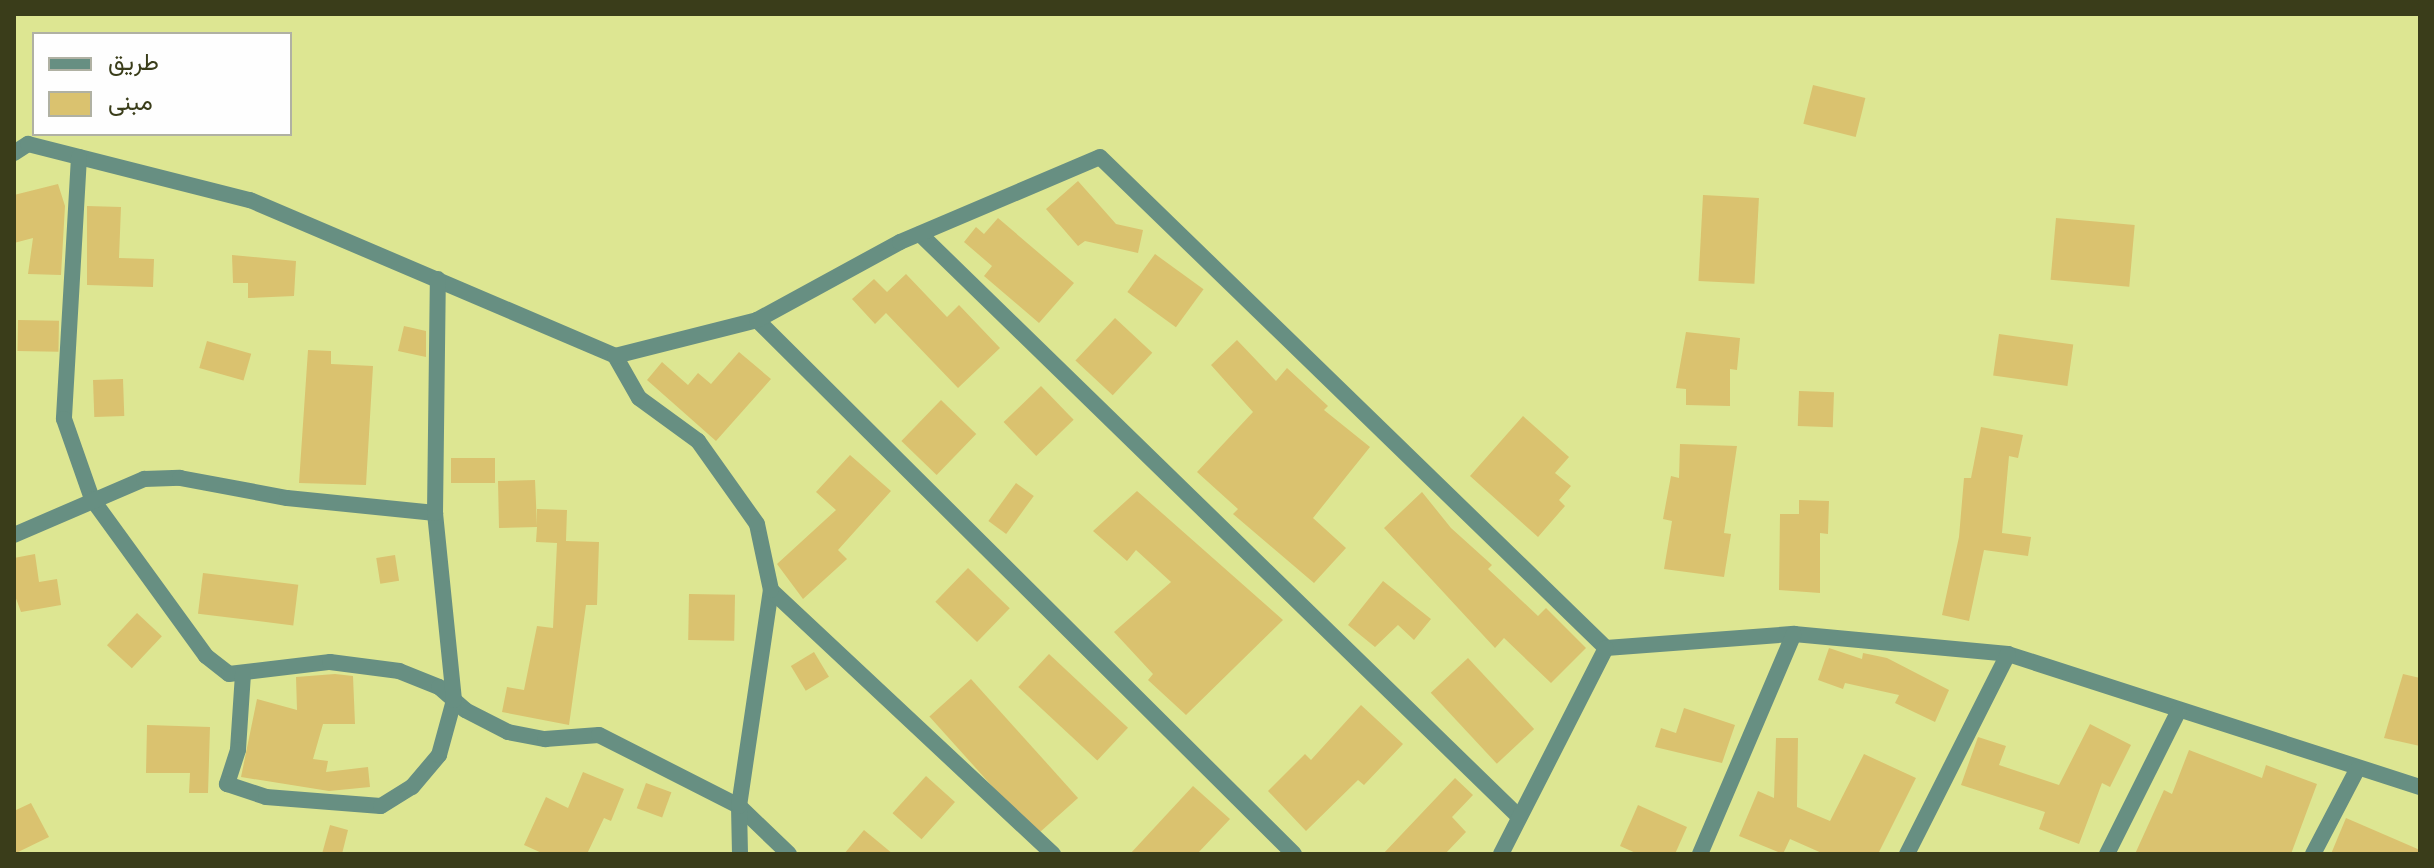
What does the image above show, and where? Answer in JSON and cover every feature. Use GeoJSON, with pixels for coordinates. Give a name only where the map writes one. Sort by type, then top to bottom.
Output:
{"type":"FeatureCollection","features":[{"type":"Feature","properties":{"kind":"street"},"geometry":{"type":"LineString","coordinates":[[14,153],[28,144],[250,200],[615,356],[639,398],[698,441],[757,524],[771,590],[739,806],[740,854]]}},
{"type":"Feature","properties":{"kind":"street"},"geometry":{"type":"LineString","coordinates":[[79,157],[64,419],[92,499],[206,656],[229,674],[330,662],[399,671],[439,687],[454,700],[508,732],[545,739],[599,735],[739,806],[789,854]]}},
{"type":"Feature","properties":{"kind":"street"},"geometry":{"type":"LineString","coordinates":[[615,356],[757,320],[920,234],[1100,157],[1606,648],[1794,634],[2008,654],[2357,770],[2420,787]]}},
{"type":"Feature","properties":{"kind":"street"},"geometry":{"type":"LineString","coordinates":[[920,234],[1519,817]]}},
{"type":"Feature","properties":{"kind":"street"},"geometry":{"type":"LineString","coordinates":[[243,674],[238,750],[227,784],[266,797],[381,806],[412,787],[439,755],[454,700],[435,513],[438,279]]}},
{"type":"Feature","properties":{"kind":"street"},"geometry":{"type":"LineString","coordinates":[[757,320],[1294,854]]}},
{"type":"Feature","properties":{"kind":"street"},"geometry":{"type":"LineString","coordinates":[[14,535],[144,479],[180,478],[287,498],[435,513]]}},
{"type":"Feature","properties":{"kind":"street"},"geometry":{"type":"LineString","coordinates":[[771,590],[1053,854]]}},
{"type":"Feature","properties":{"kind":"street"},"geometry":{"type":"LineString","coordinates":[[1700,854],[1794,634]]}},
{"type":"Feature","properties":{"kind":"street"},"geometry":{"type":"LineString","coordinates":[[1501,854],[1606,648]]}},
{"type":"Feature","properties":{"kind":"street"},"geometry":{"type":"LineString","coordinates":[[1907,854],[2008,654]]}},
{"type":"Feature","properties":{"kind":"street"},"geometry":{"type":"LineString","coordinates":[[2107,854],[2179,710]]}},
{"type":"Feature","properties":{"kind":"street"},"geometry":{"type":"LineString","coordinates":[[2313,854],[2357,770]]}},
{"type":"Feature","properties":{"kind":"building"},"geometry":{"type":"Polygon","coordinates":[[[1813,85],[1865,98],[1856,137],[1803,124],[1813,85]]]}},
{"type":"Feature","properties":{"kind":"building"},"geometry":{"type":"Polygon","coordinates":[[[1078,181],[1116,224],[1143,230],[1138,253],[1085,241],[1078,246],[1046,209],[1078,181]]]}},
{"type":"Feature","properties":{"kind":"building"},"geometry":{"type":"Polygon","coordinates":[[[58,184],[65,206],[61,275],[28,274],[33,238],[14,243],[14,195],[58,184]]]}},
{"type":"Feature","properties":{"kind":"building"},"geometry":{"type":"Polygon","coordinates":[[[1703,195],[1759,198],[1754,284],[1698,281],[1703,195]]]}},
{"type":"Feature","properties":{"kind":"building"},"geometry":{"type":"Polygon","coordinates":[[[87,206],[121,207],[119,258],[154,259],[153,287],[87,285],[87,206]]]}},
{"type":"Feature","properties":{"kind":"building"},"geometry":{"type":"Polygon","coordinates":[[[998,218],[1074,283],[1039,323],[984,276],[992,266],[964,242],[976,227],[984,234],[998,218]]]}},
{"type":"Feature","properties":{"kind":"building"},"geometry":{"type":"Polygon","coordinates":[[[2056,218],[2135,225],[2129,287],[2051,280],[2056,218]]]}},
{"type":"Feature","properties":{"kind":"building"},"geometry":{"type":"Polygon","coordinates":[[[1155,254],[1204,289],[1176,327],[1127,292],[1155,254]]]}},
{"type":"Feature","properties":{"kind":"building"},"geometry":{"type":"Polygon","coordinates":[[[232,255],[296,261],[294,296],[248,298],[248,283],[233,283],[232,255]]]}},
{"type":"Feature","properties":{"kind":"building"},"geometry":{"type":"Polygon","coordinates":[[[906,274],[947,317],[959,305],[1000,348],[958,388],[886,313],[875,324],[852,299],[874,279],[887,292],[906,274]]]}},
{"type":"Feature","properties":{"kind":"building"},"geometry":{"type":"Polygon","coordinates":[[[1115,318],[1152,353],[1113,395],[1075,360],[1115,318]]]}},
{"type":"Feature","properties":{"kind":"building"},"geometry":{"type":"Polygon","coordinates":[[[18,320],[59,321],[58,352],[17,351],[18,320]]]}},
{"type":"Feature","properties":{"kind":"building"},"geometry":{"type":"Polygon","coordinates":[[[404,326],[426,331],[426,357],[398,351],[404,326]]]}},
{"type":"Feature","properties":{"kind":"building"},"geometry":{"type":"Polygon","coordinates":[[[1686,332],[1740,338],[1737,370],[1730,369],[1730,406],[1686,405],[1686,389],[1676,388],[1686,332]]]}},
{"type":"Feature","properties":{"kind":"building"},"geometry":{"type":"Polygon","coordinates":[[[1999,334],[2073,344],[2067,386],[1993,376],[1999,334]]]}},
{"type":"Feature","properties":{"kind":"building"},"geometry":{"type":"Polygon","coordinates":[[[1237,340],[1276,381],[1287,368],[1328,406],[1324,410],[1370,447],[1313,518],[1346,548],[1314,583],[1233,514],[1238,509],[1197,472],[1253,412],[1211,365],[1237,340]]]}},
{"type":"Feature","properties":{"kind":"building"},"geometry":{"type":"Polygon","coordinates":[[[207,341],[251,354],[244,381],[199,368],[207,341]]]}},
{"type":"Feature","properties":{"kind":"building"},"geometry":{"type":"Polygon","coordinates":[[[308,350],[331,351],[331,364],[373,366],[366,485],[299,483],[308,350]]]}},
{"type":"Feature","properties":{"kind":"building"},"geometry":{"type":"Polygon","coordinates":[[[739,352],[771,379],[716,441],[647,380],[662,362],[688,385],[698,373],[711,384],[739,352]]]}},
{"type":"Feature","properties":{"kind":"building"},"geometry":{"type":"Polygon","coordinates":[[[123,379],[124,416],[94,417],[93,380],[123,379]]]}},
{"type":"Feature","properties":{"kind":"building"},"geometry":{"type":"Polygon","coordinates":[[[1041,386],[1074,420],[1036,456],[1004,422],[1041,386]]]}},
{"type":"Feature","properties":{"kind":"building"},"geometry":{"type":"Polygon","coordinates":[[[1799,391],[1834,392],[1833,427],[1798,426],[1799,391]]]}},
{"type":"Feature","properties":{"kind":"building"},"geometry":{"type":"Polygon","coordinates":[[[941,400],[976,434],[937,475],[901,441],[941,400]]]}},
{"type":"Feature","properties":{"kind":"building"},"geometry":{"type":"Polygon","coordinates":[[[1523,416],[1569,457],[1555,473],[1571,486],[1559,500],[1565,506],[1538,537],[1470,476],[1523,416]]]}},
{"type":"Feature","properties":{"kind":"building"},"geometry":{"type":"Polygon","coordinates":[[[1981,427],[2023,435],[2018,458],[2009,456],[2002,533],[2031,537],[2028,556],[1984,550],[1969,621],[1942,615],[1959,537],[1964,478],[1971,478],[1981,427]]]}},
{"type":"Feature","properties":{"kind":"building"},"geometry":{"type":"Polygon","coordinates":[[[1680,444],[1737,446],[1724,533],[1731,534],[1724,577],[1664,569],[1672,521],[1663,519],[1671,476],[1679,478],[1680,444]]]}},
{"type":"Feature","properties":{"kind":"building"},"geometry":{"type":"Polygon","coordinates":[[[850,455],[891,491],[838,550],[847,559],[803,599],[777,564],[836,510],[816,492],[850,455]]]}},
{"type":"Feature","properties":{"kind":"building"},"geometry":{"type":"Polygon","coordinates":[[[451,458],[495,458],[495,483],[451,483],[451,458]]]}},
{"type":"Feature","properties":{"kind":"building"},"geometry":{"type":"Polygon","coordinates":[[[535,480],[537,526],[537,509],[567,510],[566,541],[599,542],[597,605],[586,605],[569,725],[502,712],[507,687],[524,690],[537,626],[553,628],[557,543],[536,542],[537,527],[499,528],[498,481],[535,480]]]}},
{"type":"Feature","properties":{"kind":"building"},"geometry":{"type":"Polygon","coordinates":[[[1016,483],[1034,496],[1006,534],[988,521],[1016,483]]]}},
{"type":"Feature","properties":{"kind":"building"},"geometry":{"type":"Polygon","coordinates":[[[1137,491],[1283,620],[1186,715],[1148,680],[1153,674],[1114,632],[1171,582],[1136,550],[1127,561],[1093,531],[1137,491]]]}},
{"type":"Feature","properties":{"kind":"building"},"geometry":{"type":"Polygon","coordinates":[[[1422,492],[1451,528],[1492,565],[1488,569],[1538,616],[1546,608],[1586,648],[1551,683],[1504,638],[1495,648],[1384,528],[1422,492]]]}},
{"type":"Feature","properties":{"kind":"building"},"geometry":{"type":"Polygon","coordinates":[[[1799,500],[1829,501],[1828,534],[1820,533],[1820,593],[1779,590],[1780,514],[1799,514],[1799,500]]]}},
{"type":"Feature","properties":{"kind":"building"},"geometry":{"type":"Polygon","coordinates":[[[35,554],[39,582],[57,579],[61,605],[21,612],[14,593],[14,558],[35,554]]]}},
{"type":"Feature","properties":{"kind":"building"},"geometry":{"type":"Polygon","coordinates":[[[395,555],[399,581],[380,584],[376,558],[395,555]]]}},
{"type":"Feature","properties":{"kind":"building"},"geometry":{"type":"Polygon","coordinates":[[[968,568],[1010,608],[977,642],[935,602],[968,568]]]}},
{"type":"Feature","properties":{"kind":"building"},"geometry":{"type":"Polygon","coordinates":[[[203,573],[298,585],[293,625],[198,614],[203,573]]]}},
{"type":"Feature","properties":{"kind":"building"},"geometry":{"type":"Polygon","coordinates":[[[1383,581],[1431,619],[1414,640],[1398,625],[1375,647],[1348,625],[1383,581]]]}},
{"type":"Feature","properties":{"kind":"building"},"geometry":{"type":"Polygon","coordinates":[[[689,594],[735,595],[734,641],[688,640],[689,594]]]}},
{"type":"Feature","properties":{"kind":"building"},"geometry":{"type":"Polygon","coordinates":[[[137,613],[162,636],[132,668],[107,645],[137,613]]]}},
{"type":"Feature","properties":{"kind":"building"},"geometry":{"type":"Polygon","coordinates":[[[1829,648],[1862,659],[1863,653],[1887,658],[1949,690],[1935,722],[1895,703],[1899,695],[1845,683],[1843,689],[1818,680],[1829,648]]]}},
{"type":"Feature","properties":{"kind":"building"},"geometry":{"type":"Polygon","coordinates":[[[814,652],[829,677],[806,691],[791,666],[814,652]]]}},
{"type":"Feature","properties":{"kind":"building"},"geometry":{"type":"Polygon","coordinates":[[[1049,654],[1128,728],[1097,761],[1018,687],[1049,654]]]}},
{"type":"Feature","properties":{"kind":"building"},"geometry":{"type":"Polygon","coordinates":[[[1468,658],[1534,729],[1497,764],[1431,693],[1468,658]]]}},
{"type":"Feature","properties":{"kind":"building"},"geometry":{"type":"Polygon","coordinates":[[[2403,674],[2420,678],[2420,746],[2384,738],[2403,674]]]}},
{"type":"Feature","properties":{"kind":"building"},"geometry":{"type":"Polygon","coordinates":[[[353,676],[355,724],[323,724],[313,759],[328,761],[326,772],[368,767],[370,787],[329,791],[241,777],[257,699],[297,710],[296,677],[353,676]]]}},
{"type":"Feature","properties":{"kind":"building"},"geometry":{"type":"Polygon","coordinates":[[[971,679],[1078,798],[1036,835],[929,716],[971,679]]]}},
{"type":"Feature","properties":{"kind":"building"},"geometry":{"type":"Polygon","coordinates":[[[1361,705],[1403,744],[1364,785],[1358,780],[1306,831],[1268,791],[1305,754],[1311,760],[1361,705]]]}},
{"type":"Feature","properties":{"kind":"building"},"geometry":{"type":"Polygon","coordinates":[[[1684,708],[1735,725],[1722,763],[1655,747],[1661,728],[1676,733],[1684,708]]]}},
{"type":"Feature","properties":{"kind":"building"},"geometry":{"type":"Polygon","coordinates":[[[2090,724],[2131,745],[2110,787],[2102,783],[2079,844],[2039,829],[2045,812],[1961,785],[1978,737],[2006,746],[1999,765],[2059,785],[2090,724]]]}},
{"type":"Feature","properties":{"kind":"building"},"geometry":{"type":"Polygon","coordinates":[[[147,725],[210,727],[208,793],[189,793],[190,773],[146,773],[147,725]]]}},
{"type":"Feature","properties":{"kind":"building"},"geometry":{"type":"Polygon","coordinates":[[[1776,738],[1798,738],[1797,807],[1830,821],[1864,754],[1916,778],[1878,854],[1824,854],[1790,839],[1783,854],[1739,836],[1758,791],[1774,798],[1776,738]]]}},
{"type":"Feature","properties":{"kind":"building"},"geometry":{"type":"Polygon","coordinates":[[[2189,750],[2262,778],[2266,765],[2317,784],[2291,854],[2135,854],[2164,790],[2172,794],[2189,750]]]}},
{"type":"Feature","properties":{"kind":"building"},"geometry":{"type":"Polygon","coordinates":[[[583,772],[624,789],[611,821],[604,818],[587,854],[544,854],[524,845],[546,797],[568,808],[583,772]]]}},
{"type":"Feature","properties":{"kind":"building"},"geometry":{"type":"Polygon","coordinates":[[[926,776],[955,802],[922,839],[893,813],[926,776]]]}},
{"type":"Feature","properties":{"kind":"building"},"geometry":{"type":"Polygon","coordinates":[[[1455,778],[1473,795],[1452,817],[1466,832],[1445,854],[1383,854],[1455,778]]]}},
{"type":"Feature","properties":{"kind":"building"},"geometry":{"type":"Polygon","coordinates":[[[646,783],[671,792],[662,818],[637,808],[646,783]]]}},
{"type":"Feature","properties":{"kind":"building"},"geometry":{"type":"Polygon","coordinates":[[[1193,786],[1230,819],[1197,854],[1130,854],[1193,786]]]}},
{"type":"Feature","properties":{"kind":"building"},"geometry":{"type":"Polygon","coordinates":[[[31,803],[49,837],[14,854],[14,811],[31,803]]]}},
{"type":"Feature","properties":{"kind":"building"},"geometry":{"type":"Polygon","coordinates":[[[1638,805],[1687,827],[1675,854],[1638,854],[1620,846],[1638,805]]]}},
{"type":"Feature","properties":{"kind":"building"},"geometry":{"type":"Polygon","coordinates":[[[2346,818],[2420,850],[2420,854],[2331,854],[2346,818]]]}},
{"type":"Feature","properties":{"kind":"building"},"geometry":{"type":"Polygon","coordinates":[[[330,825],[348,830],[342,854],[322,854],[330,825]]]}},
{"type":"Feature","properties":{"kind":"building"},"geometry":{"type":"Polygon","coordinates":[[[864,830],[893,854],[844,854],[864,830]]]}}]}
